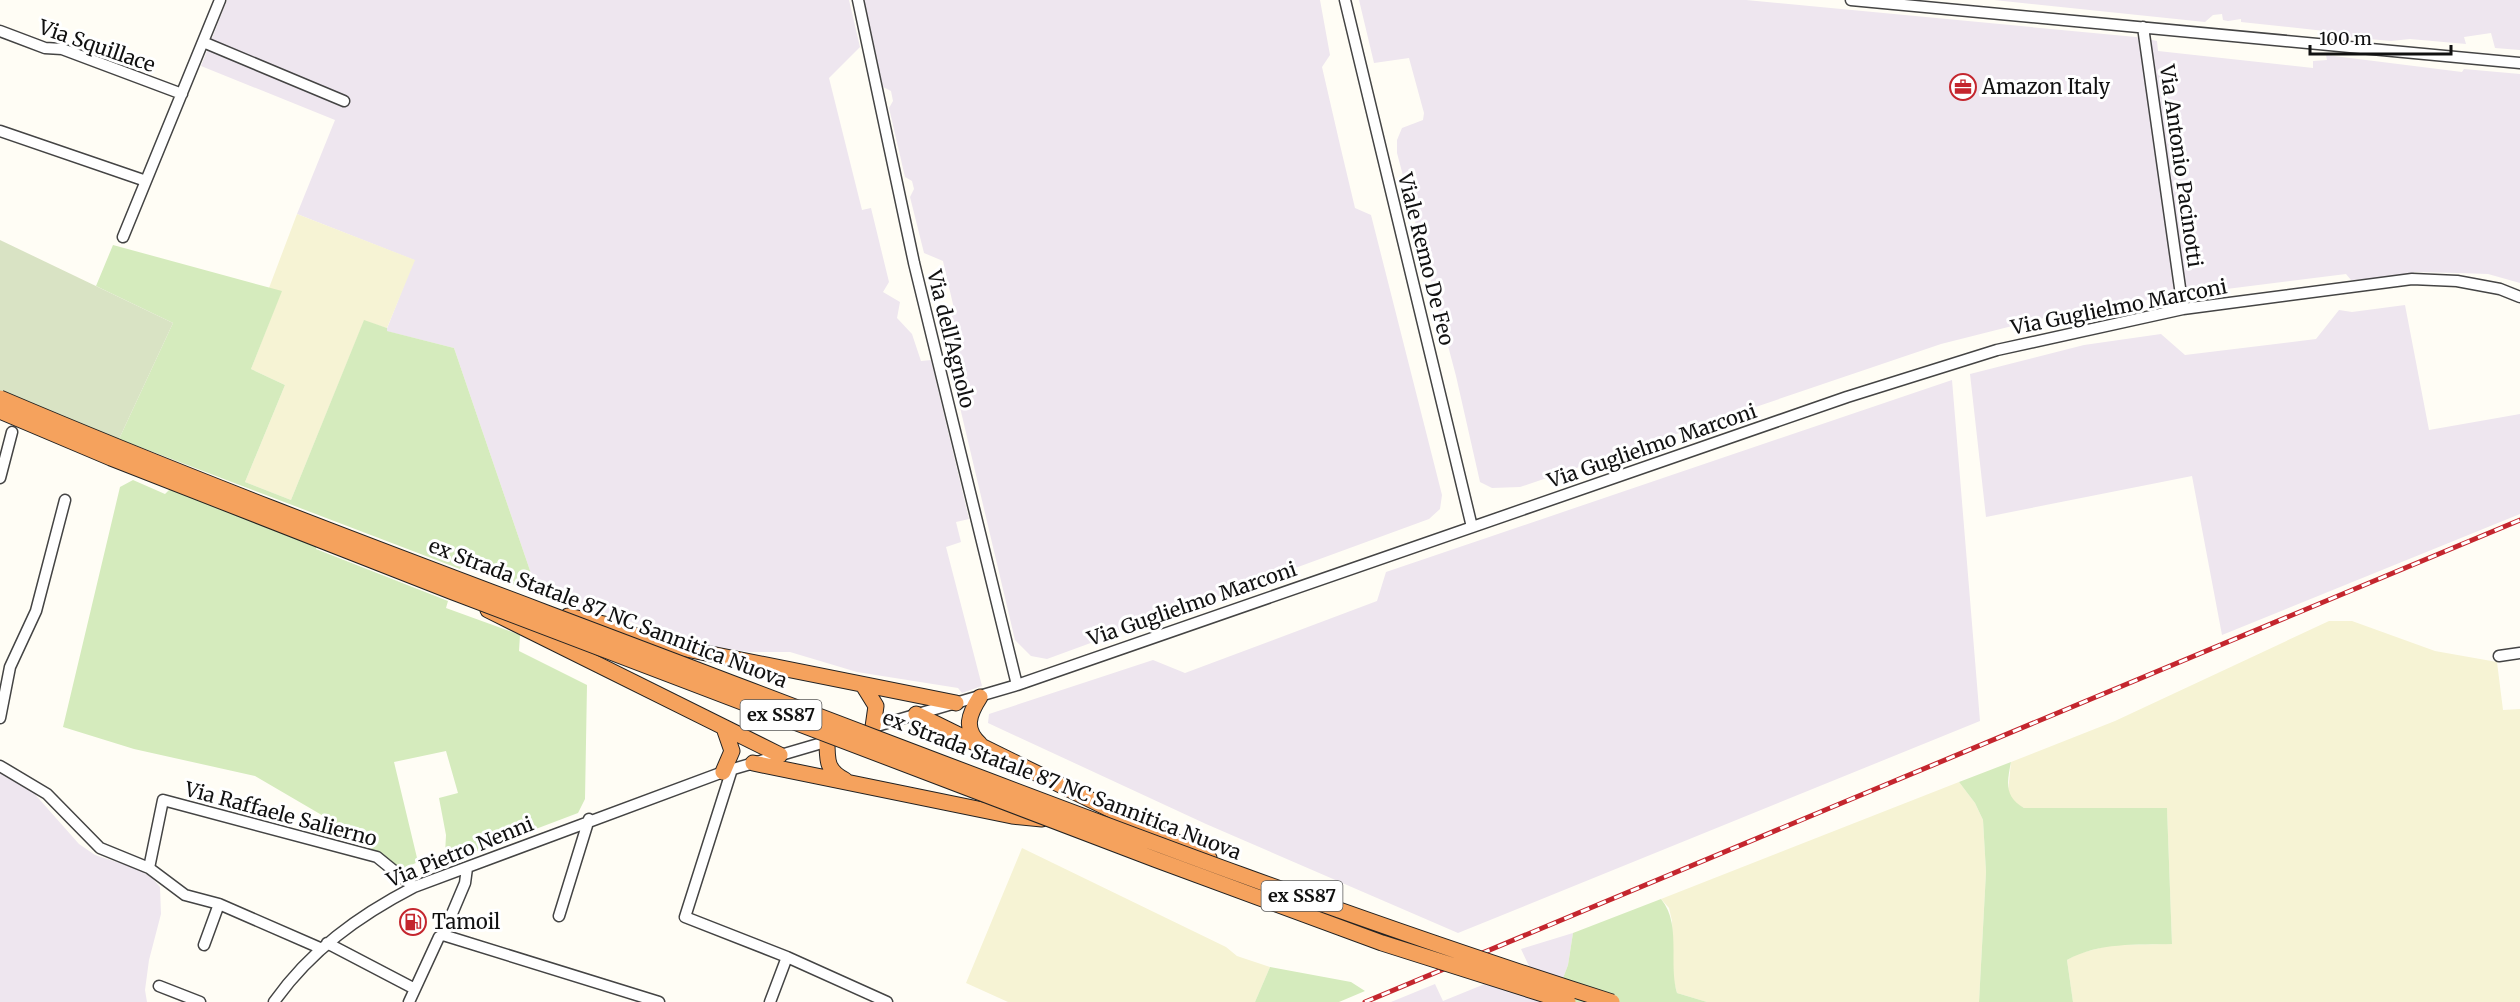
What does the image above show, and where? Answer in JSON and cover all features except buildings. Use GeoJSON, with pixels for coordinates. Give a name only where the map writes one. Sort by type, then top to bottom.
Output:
{"type":"FeatureCollection","features":[{"type":"Feature","properties":{"kind":"highway","name":"ex Strada Statale 87 NC Sannitica Nuova"},"geometry":{"type":"LineString","coordinates":[[0,399],[542,611],[1235,873],[1612,1002]]}},
{"type":"Feature","properties":{"kind":"highway","name":"ex Strada Statale 87 NC Sannitica Nuova"},"geometry":{"type":"LineString","coordinates":[[0,411],[111,458],[453,591],[1054,820],[1382,943],[1568,1002]]}},
{"type":"Feature","properties":{"kind":"highway"},"geometry":{"type":"LineString","coordinates":[[453,591],[540,638],[780,755]]}},
{"type":"Feature","properties":{"kind":"highway"},"geometry":{"type":"LineString","coordinates":[[542,611],[604,624],[656,643],[956,703]]}},
{"type":"Feature","properties":{"kind":"highway"},"geometry":{"type":"LineString","coordinates":[[862,685],[876,706],[873,727]]}},
{"type":"Feature","properties":{"kind":"highway"},"geometry":{"type":"LineString","coordinates":[[980,697],[971,711],[969,729],[973,738],[985,748]]}},
{"type":"Feature","properties":{"kind":"highway"},"geometry":{"type":"LineString","coordinates":[[916,714],[1172,839],[1235,873]]}},
{"type":"Feature","properties":{"kind":"highway"},"geometry":{"type":"LineString","coordinates":[[724,728],[732,751],[727,770]]}},
{"type":"Feature","properties":{"kind":"highway"},"geometry":{"type":"LineString","coordinates":[[821,743],[827,765],[834,775],[850,783]]}},
{"type":"Feature","properties":{"kind":"highway"},"geometry":{"type":"LineString","coordinates":[[753,763],[932,797],[1012,816],[1054,820]]}},
{"type":"Feature","properties":{"kind":"street"},"geometry":{"type":"LineString","coordinates":[[123,237],[220,0]]}},
{"type":"Feature","properties":{"kind":"street","name":"Via dell'Agnolo"},"geometry":{"type":"LineString","coordinates":[[858,0],[914,263],[1017,685]]}},
{"type":"Feature","properties":{"kind":"street","name":"Viale Remo De Feo"},"geometry":{"type":"LineString","coordinates":[[1345,0],[1472,527]]}},
{"type":"Feature","properties":{"kind":"street"},"geometry":{"type":"LineString","coordinates":[[1851,0],[2520,63]]}},
{"type":"Feature","properties":{"kind":"street","name":"Via Antonio Pacinotti"},"geometry":{"type":"LineString","coordinates":[[2143,27],[2183,309]]}},
{"type":"Feature","properties":{"kind":"street","name":"Via Squillace"},"geometry":{"type":"LineString","coordinates":[[0,31],[45,48],[62,49],[182,94]]}},
{"type":"Feature","properties":{"kind":"street"},"geometry":{"type":"LineString","coordinates":[[203,42],[344,101]]}},
{"type":"Feature","properties":{"kind":"street"},"geometry":{"type":"LineString","coordinates":[[0,131],[146,182]]}},
{"type":"Feature","properties":{"kind":"street","name":"Via Guglielmo Marconi"},"geometry":{"type":"LineString","coordinates":[[821,743],[1017,685],[1847,397],[1997,350],[2183,309],[2412,279],[2457,281],[2500,289],[2520,297]]}},
{"type":"Feature","properties":{"kind":"street"},"geometry":{"type":"LineString","coordinates":[[0,478],[12,432]]}},
{"type":"Feature","properties":{"kind":"street"},"geometry":{"type":"LineString","coordinates":[[0,718],[10,667],[36,611],[65,500]]}},
{"type":"Feature","properties":{"kind":"street"},"geometry":{"type":"LineString","coordinates":[[2499,656],[2520,653]]}},
{"type":"Feature","properties":{"kind":"street","name":"Via Pietro Nenni"},"geometry":{"type":"LineString","coordinates":[[274,1002],[298,970],[323,946],[381,904],[414,887],[589,819],[727,770],[821,743]]}},
{"type":"Feature","properties":{"kind":"street"},"geometry":{"type":"LineString","coordinates":[[0,766],[47,794],[100,848],[149,868],[185,895],[219,904],[323,946],[415,989]]}},
{"type":"Feature","properties":{"kind":"street"},"geometry":{"type":"LineString","coordinates":[[727,770],[685,917],[787,957],[887,1002]]}},
{"type":"Feature","properties":{"kind":"street","name":"Via Raffaele Salierno"},"geometry":{"type":"LineString","coordinates":[[149,868],[163,800],[377,857],[414,887]]}},
{"type":"Feature","properties":{"kind":"street"},"geometry":{"type":"LineString","coordinates":[[559,916],[589,819]]}},
{"type":"Feature","properties":{"kind":"street"},"geometry":{"type":"LineString","coordinates":[[408,1002],[439,937],[443,935],[465,883],[467,868]]}},
{"type":"Feature","properties":{"kind":"street"},"geometry":{"type":"LineString","coordinates":[[204,945],[219,904]]}},
{"type":"Feature","properties":{"kind":"street"},"geometry":{"type":"LineString","coordinates":[[443,935],[659,1002]]}},
{"type":"Feature","properties":{"kind":"street"},"geometry":{"type":"LineString","coordinates":[[770,1002],[787,957]]}},
{"type":"Feature","properties":{"kind":"street"},"geometry":{"type":"LineString","coordinates":[[159,986],[200,1002]]}},
{"type":"Feature","properties":{"kind":"street"},"geometry":{"type":"LineString","coordinates":[[618,1002],[622,990]]}},
{"type":"Feature","properties":{"kind":"shaded area"},"geometry":{"type":"Polygon","coordinates":[[[227,0],[849,0],[860,47],[829,78],[862,210],[871,208],[889,282],[883,292],[900,302],[897,318],[912,334],[921,361],[931,360],[969,519],[956,522],[961,542],[946,547],[982,686],[962,693],[958,688],[857,672],[790,652],[749,652],[718,647],[718,650],[691,644],[601,611],[598,617],[538,594],[454,348],[386,331],[414,260],[297,214],[335,120],[201,66],[227,0]]]}},
{"type":"Feature","properties":{"kind":"shaded area"},"geometry":{"type":"Polygon","coordinates":[[[864,0],[1320,0],[1330,55],[1322,67],[1340,145],[1355,208],[1371,215],[1442,495],[1440,509],[1429,519],[1047,659],[1031,656],[1015,640],[941,327],[955,313],[943,261],[924,253],[910,197],[914,189],[912,181],[905,177],[889,108],[893,101],[891,91],[883,87],[864,0]]]}},
{"type":"Feature","properties":{"kind":"shaded area"},"geometry":{"type":"Polygon","coordinates":[[[1359,0],[1746,0],[2136,37],[2157,41],[2158,51],[2313,68],[2313,61],[2327,60],[2326,55],[2462,72],[2464,69],[2520,74],[2520,283],[2488,274],[2414,272],[2414,277],[2351,280],[2346,274],[2155,298],[2081,316],[2080,309],[1941,344],[1520,487],[1492,488],[1480,482],[1456,376],[1397,153],[1397,140],[1402,128],[1423,120],[1424,113],[1409,58],[1374,63],[1359,0]]]}},
{"type":"Feature","properties":{"kind":"shaded area"},"geometry":{"type":"Polygon","coordinates":[[[1994,0],[2520,0],[2520,50],[2495,48],[2491,33],[2464,37],[2466,44],[2410,39],[2391,41],[2325,35],[2325,31],[2241,22],[2241,19],[2228,21],[2223,20],[2222,14],[2213,15],[2205,22],[1994,0]]]}},
{"type":"Feature","properties":{"kind":"shaded area"},"geometry":{"type":"Polygon","coordinates":[[[297,214],[415,260],[387,328],[364,321],[291,500],[245,482],[285,385],[251,369],[281,292],[269,288],[297,214]]]}},
{"type":"Feature","properties":{"kind":"shaded area"},"geometry":{"type":"Polygon","coordinates":[[[2405,305],[2429,430],[2520,414],[2520,514],[2222,635],[2192,476],[1986,517],[1970,374],[2084,345],[2161,334],[2185,355],[2316,339],[2339,310],[2352,312],[2405,305]]]}},
{"type":"Feature","properties":{"kind":"shaded area"},"geometry":{"type":"Polygon","coordinates":[[[1952,380],[1980,721],[1458,933],[1206,824],[988,723],[989,714],[1153,660],[1185,673],[1377,601],[1386,572],[1952,380]]]}},
{"type":"Feature","properties":{"kind":"shaded area"},"geometry":{"type":"Polygon","coordinates":[[[2329,621],[2352,621],[2435,651],[2497,662],[2503,710],[2520,709],[2520,1002],[2073,1002],[2067,960],[2077,954],[2111,945],[2172,944],[2167,809],[2024,808],[2012,802],[2008,792],[2011,762],[2115,721],[2329,621]]]}},
{"type":"Feature","properties":{"kind":"shaded area"},"geometry":{"type":"Polygon","coordinates":[[[0,773],[32,791],[79,844],[95,855],[138,869],[152,878],[160,887],[161,914],[149,960],[145,990],[147,1002],[0,1002],[0,773]]]}},
{"type":"Feature","properties":{"kind":"shaded area"},"geometry":{"type":"Polygon","coordinates":[[[1959,782],[1975,803],[1983,820],[1986,872],[1979,1002],[1707,1002],[1677,993],[1673,978],[1672,921],[1669,908],[1661,899],[1959,782]]]}},
{"type":"Feature","properties":{"kind":"shaded area"},"geometry":{"type":"Polygon","coordinates":[[[1022,848],[1226,947],[1237,956],[1270,967],[1255,1002],[1008,1002],[966,983],[1022,848]]]}},
{"type":"Feature","properties":{"kind":"shaded area"},"geometry":{"type":"Polygon","coordinates":[[[1573,933],[1568,965],[1554,1002],[1391,1002],[1435,984],[1443,1001],[1529,966],[1521,949],[1573,933]]]}},
{"type":"Feature","properties":{"kind":"green space"},"geometry":{"type":"Polygon","coordinates":[[[0,240],[173,323],[119,439],[0,391],[0,240]]]}},
{"type":"Feature","properties":{"kind":"green space"},"geometry":{"type":"Polygon","coordinates":[[[113,245],[282,291],[251,369],[285,385],[245,482],[291,500],[364,320],[387,328],[387,331],[454,348],[538,594],[462,565],[460,569],[119,439],[173,323],[96,286],[113,245]]]}},
{"type":"Feature","properties":{"kind":"green space"},"geometry":{"type":"Polygon","coordinates":[[[133,480],[165,494],[170,489],[317,544],[316,549],[448,601],[446,608],[520,635],[519,651],[587,685],[585,799],[578,813],[451,861],[445,854],[446,835],[439,798],[458,793],[446,751],[394,762],[418,862],[402,869],[320,814],[255,776],[134,749],[63,727],[120,487],[133,480]]]}},
{"type":"Feature","properties":{"kind":"green space"},"geometry":{"type":"Polygon","coordinates":[[[2011,762],[2008,782],[2010,794],[2024,808],[2167,808],[2172,944],[2105,947],[2067,960],[2073,1002],[1979,1002],[1986,872],[1983,820],[1975,803],[1959,782],[2011,762]]]}},
{"type":"Feature","properties":{"kind":"green space"},"geometry":{"type":"Polygon","coordinates":[[[1661,899],[1671,920],[1677,993],[1707,1002],[1554,1002],[1568,965],[1573,933],[1661,899]]]}},
{"type":"Feature","properties":{"kind":"green space"},"geometry":{"type":"Polygon","coordinates":[[[1270,967],[1351,982],[1365,991],[1339,1002],[1255,1002],[1270,967]]]}},
{"type":"Feature","properties":{"kind":"railway"},"geometry":{"type":"LineString","coordinates":[[1365,1002],[2520,520]]}},
{"type":"Feature","properties":{"kind":"place","name":"Amazon Italy"},"geometry":{"type":"Point","coordinates":[1963,87]}},
{"type":"Feature","properties":{"kind":"place","name":"Tamoil"},"geometry":{"type":"Point","coordinates":[413,922]}}]}
